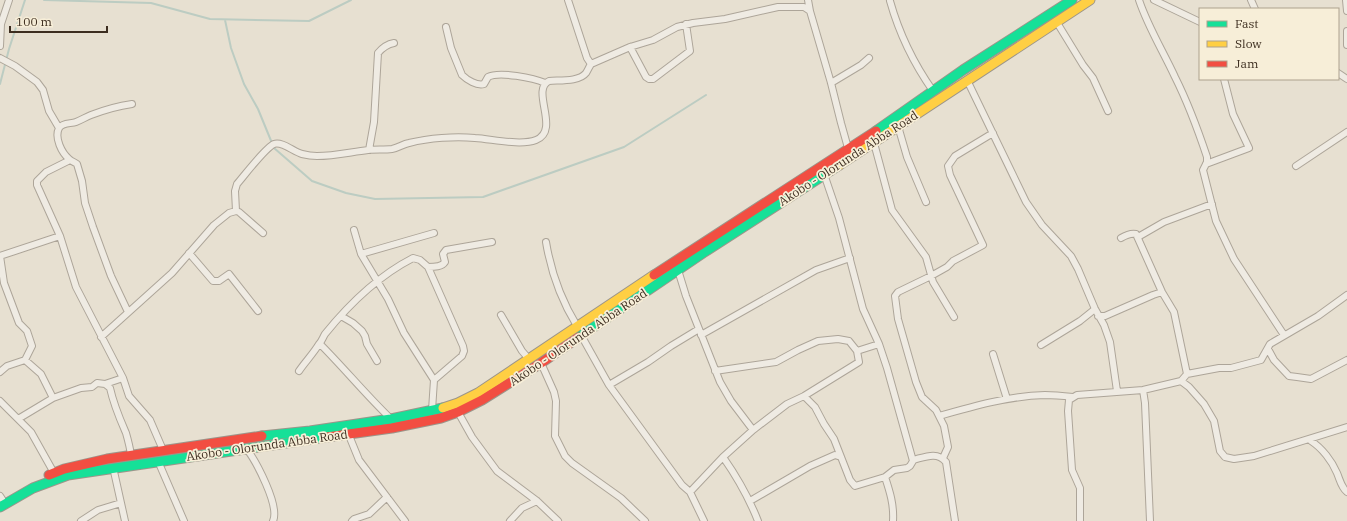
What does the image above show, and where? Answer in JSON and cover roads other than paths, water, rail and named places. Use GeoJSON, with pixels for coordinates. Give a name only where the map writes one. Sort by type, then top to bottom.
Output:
{"type":"FeatureCollection","features":[{"type":"Feature","properties":{"kind":"main road","name":"Akobo - Olorunda Abba Road"},"geometry":{"type":"LineString","coordinates":[[1,501],[34,482],[54,472],[64,469],[163,450],[391,419],[458,403],[472,396],[848,148],[999,46],[1072,0]]}},
{"type":"Feature","properties":{"kind":"main road","name":"Akobo - Olorunda Abba Road"},"geometry":{"type":"LineString","coordinates":[[1,501],[56,478],[68,475],[113,467],[392,428],[435,419],[458,412],[482,400],[520,376],[678,270],[874,143],[1056,21],[1090,0]]}},
{"type":"Feature","properties":{"kind":"main road"},"geometry":{"type":"LineString","coordinates":[[999,46],[1006,55]]}},
{"type":"Feature","properties":{"kind":"main road"},"geometry":{"type":"LineString","coordinates":[[514,368],[520,376]]}},
{"type":"Feature","properties":{"kind":"street"},"geometry":{"type":"LineString","coordinates":[[0,46],[1,24],[9,0]]}},
{"type":"Feature","properties":{"kind":"street"},"geometry":{"type":"LineString","coordinates":[[568,0],[590,64]]}},
{"type":"Feature","properties":{"kind":"street"},"geometry":{"type":"LineString","coordinates":[[808,0],[810,12],[848,148]]}},
{"type":"Feature","properties":{"kind":"street"},"geometry":{"type":"LineString","coordinates":[[1139,0],[1148,25],[1176,78],[1207,156],[1206,164],[1203,170],[1216,221],[1234,259],[1284,336]]}},
{"type":"Feature","properties":{"kind":"street"},"geometry":{"type":"LineString","coordinates":[[1154,0],[1199,22]]}},
{"type":"Feature","properties":{"kind":"street"},"geometry":{"type":"LineString","coordinates":[[1346,0],[1347,10]]}},
{"type":"Feature","properties":{"kind":"street"},"geometry":{"type":"LineString","coordinates":[[890,1],[896,24],[921,74],[933,91]]}},
{"type":"Feature","properties":{"kind":"street"},"geometry":{"type":"LineString","coordinates":[[446,27],[451,48],[464,78],[479,85],[484,84],[488,76],[495,75],[522,76],[545,83],[549,81],[582,76],[587,72],[590,64],[630,47],[653,40],[677,27],[686,24],[725,19],[778,8],[804,7],[810,12]]}},
{"type":"Feature","properties":{"kind":"street"},"geometry":{"type":"LineString","coordinates":[[1056,21],[1064,36],[1093,78],[1108,111]]}},
{"type":"Feature","properties":{"kind":"street"},"geometry":{"type":"LineString","coordinates":[[630,47],[646,78],[653,79],[690,51],[686,24]]}},
{"type":"Feature","properties":{"kind":"street"},"geometry":{"type":"LineString","coordinates":[[1347,32],[1347,45]]}},
{"type":"Feature","properties":{"kind":"street"},"geometry":{"type":"LineString","coordinates":[[369,150],[374,122],[378,53],[381,49],[394,43]]}},
{"type":"Feature","properties":{"kind":"street"},"geometry":{"type":"LineString","coordinates":[[0,58],[15,66],[37,82],[43,90],[49,111],[59,128],[59,142],[63,151],[70,160],[77,164],[82,181],[85,203],[93,227],[111,276],[128,312]]}},
{"type":"Feature","properties":{"kind":"street"},"geometry":{"type":"LineString","coordinates":[[831,83],[861,65],[869,58]]}},
{"type":"Feature","properties":{"kind":"street"},"geometry":{"type":"LineString","coordinates":[[967,80],[1026,202],[1042,225],[1071,256],[1098,316],[1104,325],[1110,342],[1117,391]]}},
{"type":"Feature","properties":{"kind":"street"},"geometry":{"type":"LineString","coordinates":[[1206,164],[1249,148],[1233,114],[1224,80]]}},
{"type":"Feature","properties":{"kind":"street"},"geometry":{"type":"LineString","coordinates":[[236,211],[235,191],[237,184],[272,145],[280,144],[303,154],[315,156],[391,149],[398,148],[408,143],[450,138],[470,138],[507,142],[537,140],[543,134],[546,125],[542,89],[545,83]]}},
{"type":"Feature","properties":{"kind":"street"},"geometry":{"type":"LineString","coordinates":[[59,128],[64,124],[77,122],[96,113],[118,106],[132,104]]}},
{"type":"Feature","properties":{"kind":"street"},"geometry":{"type":"LineString","coordinates":[[898,126],[907,157],[926,202]]}},
{"type":"Feature","properties":{"kind":"street"},"geometry":{"type":"LineString","coordinates":[[1296,166],[1347,132]]}},
{"type":"Feature","properties":{"kind":"street"},"geometry":{"type":"LineString","coordinates":[[943,458],[948,447],[948,440],[944,426],[936,410],[922,397],[916,382],[900,326],[895,296],[898,292],[931,276],[947,267],[953,261],[983,245],[950,175],[948,166],[955,156],[993,133]]}},
{"type":"Feature","properties":{"kind":"street"},"geometry":{"type":"LineString","coordinates":[[874,143],[892,210],[926,257],[931,276],[954,317]]}},
{"type":"Feature","properties":{"kind":"street"},"geometry":{"type":"LineString","coordinates":[[70,160],[46,172],[37,181],[37,185],[60,236],[76,287],[123,378],[129,396],[150,420],[163,450]]}},
{"type":"Feature","properties":{"kind":"street"},"geometry":{"type":"LineString","coordinates":[[804,396],[816,408],[834,439],[838,448],[838,456],[850,480],[855,486],[885,477],[894,470],[910,466],[912,464],[913,460],[887,368],[879,344],[863,309],[839,218],[824,174]]}},
{"type":"Feature","properties":{"kind":"street"},"geometry":{"type":"LineString","coordinates":[[1138,237],[1164,222],[1212,204]]}},
{"type":"Feature","properties":{"kind":"street"},"geometry":{"type":"LineString","coordinates":[[101,336],[172,272],[214,226],[229,213],[236,211],[239,212],[262,233]]}},
{"type":"Feature","properties":{"kind":"street"},"geometry":{"type":"LineString","coordinates":[[354,230],[361,254],[388,299],[404,333],[434,380],[432,410]]}},
{"type":"Feature","properties":{"kind":"street"},"geometry":{"type":"LineString","coordinates":[[361,254],[434,233]]}},
{"type":"Feature","properties":{"kind":"street"},"geometry":{"type":"LineString","coordinates":[[1121,238],[1133,234],[1136,234],[1138,237],[1162,292],[1174,312],[1187,374]]}},
{"type":"Feature","properties":{"kind":"street"},"geometry":{"type":"LineString","coordinates":[[0,372],[8,366],[25,360],[32,346],[27,332],[19,323],[4,283],[0,256],[60,236]]}},
{"type":"Feature","properties":{"kind":"street"},"geometry":{"type":"LineString","coordinates":[[428,268],[443,264],[445,260],[443,254],[446,250],[492,242]]}},
{"type":"Feature","properties":{"kind":"street"},"geometry":{"type":"LineString","coordinates":[[546,242],[552,272],[560,295],[577,326]]}},
{"type":"Feature","properties":{"kind":"street"},"geometry":{"type":"LineString","coordinates":[[189,254],[213,281],[219,281],[228,274],[231,275],[258,311]]}},
{"type":"Feature","properties":{"kind":"street"},"geometry":{"type":"LineString","coordinates":[[299,371],[320,344],[324,335],[377,280],[413,258],[420,260],[428,268],[457,331],[464,350],[462,356],[434,380]]}},
{"type":"Feature","properties":{"kind":"street"},"geometry":{"type":"LineString","coordinates":[[701,335],[816,270],[850,258]]}},
{"type":"Feature","properties":{"kind":"street"},"geometry":{"type":"LineString","coordinates":[[678,270],[698,329],[720,382],[731,401],[753,430]]}},
{"type":"Feature","properties":{"kind":"street"},"geometry":{"type":"LineString","coordinates":[[1098,316],[1105,316],[1162,292]]}},
{"type":"Feature","properties":{"kind":"street"},"geometry":{"type":"LineString","coordinates":[[1181,382],[1187,374],[1219,368],[1230,368],[1261,360],[1270,344],[1318,316],[1347,295]]}},
{"type":"Feature","properties":{"kind":"street"},"geometry":{"type":"LineString","coordinates":[[1041,345],[1080,321],[1095,309]]}},
{"type":"Feature","properties":{"kind":"street"},"geometry":{"type":"LineString","coordinates":[[501,315],[522,351],[528,358]]}},
{"type":"Feature","properties":{"kind":"street"},"geometry":{"type":"LineString","coordinates":[[341,316],[353,322],[362,331],[365,336],[366,344],[377,362]]}},
{"type":"Feature","properties":{"kind":"street"},"geometry":{"type":"LineString","coordinates":[[609,385],[648,362],[698,329]]}},
{"type":"Feature","properties":{"kind":"street"},"geometry":{"type":"LineString","coordinates":[[581,335],[609,385],[682,486],[690,492],[704,521]]}},
{"type":"Feature","properties":{"kind":"street"},"geometry":{"type":"LineString","coordinates":[[690,492],[723,457],[753,430],[787,404],[804,396],[859,362],[857,351],[849,341],[838,339],[818,341],[776,362],[715,371]]}},
{"type":"Feature","properties":{"kind":"street"},"geometry":{"type":"LineString","coordinates":[[320,344],[391,419]]}},
{"type":"Feature","properties":{"kind":"street"},"geometry":{"type":"LineString","coordinates":[[857,351],[879,344]]}},
{"type":"Feature","properties":{"kind":"street"},"geometry":{"type":"LineString","coordinates":[[1268,349],[1274,360],[1289,376],[1311,379],[1347,360]]}},
{"type":"Feature","properties":{"kind":"street"},"geometry":{"type":"LineString","coordinates":[[993,354],[1007,399]]}},
{"type":"Feature","properties":{"kind":"street"},"geometry":{"type":"LineString","coordinates":[[25,360],[41,374],[53,398]]}},
{"type":"Feature","properties":{"kind":"street"},"geometry":{"type":"LineString","coordinates":[[541,362],[554,392],[556,401],[555,436],[565,456],[572,463],[621,498],[645,521]]}},
{"type":"Feature","properties":{"kind":"street"},"geometry":{"type":"LineString","coordinates":[[18,419],[53,398],[82,388],[92,387],[97,383],[105,384],[123,378]]}},
{"type":"Feature","properties":{"kind":"street"},"geometry":{"type":"LineString","coordinates":[[939,416],[980,404],[1007,399],[1046,395],[1073,396],[1117,391],[1143,390],[1181,382],[1190,387],[1204,404],[1214,421],[1220,451],[1225,457],[1234,459],[1254,456],[1347,427]]}},
{"type":"Feature","properties":{"kind":"street"},"geometry":{"type":"LineString","coordinates":[[105,384],[110,388],[118,418],[126,434],[131,455]]}},
{"type":"Feature","properties":{"kind":"street"},"geometry":{"type":"LineString","coordinates":[[1143,390],[1145,403],[1150,521]]}},
{"type":"Feature","properties":{"kind":"street"},"geometry":{"type":"LineString","coordinates":[[1073,396],[1069,400],[1068,411],[1072,470],[1080,488],[1080,521]]}},
{"type":"Feature","properties":{"kind":"street"},"geometry":{"type":"LineString","coordinates":[[0,400],[31,432],[54,472]]}},
{"type":"Feature","properties":{"kind":"street"},"geometry":{"type":"LineString","coordinates":[[458,412],[472,437],[497,471],[537,501],[558,521]]}},
{"type":"Feature","properties":{"kind":"street"},"geometry":{"type":"LineString","coordinates":[[348,433],[359,460],[405,521]]}},
{"type":"Feature","properties":{"kind":"street"},"geometry":{"type":"LineString","coordinates":[[1311,438],[1311,441],[1328,459],[1336,471],[1342,488],[1347,492]]}},
{"type":"Feature","properties":{"kind":"street"},"geometry":{"type":"LineString","coordinates":[[246,448],[252,456],[274,505],[275,517],[272,521]]}},
{"type":"Feature","properties":{"kind":"street"},"geometry":{"type":"LineString","coordinates":[[913,460],[935,455],[943,458],[946,462],[955,521]]}},
{"type":"Feature","properties":{"kind":"street"},"geometry":{"type":"LineString","coordinates":[[750,501],[810,466],[838,456]]}},
{"type":"Feature","properties":{"kind":"street"},"geometry":{"type":"LineString","coordinates":[[723,457],[734,472],[750,501],[758,521]]}},
{"type":"Feature","properties":{"kind":"street"},"geometry":{"type":"LineString","coordinates":[[158,461],[184,521]]}},
{"type":"Feature","properties":{"kind":"street"},"geometry":{"type":"LineString","coordinates":[[113,467],[125,521]]}},
{"type":"Feature","properties":{"kind":"street"},"geometry":{"type":"LineString","coordinates":[[885,477],[892,499],[894,510],[893,521]]}},
{"type":"Feature","properties":{"kind":"street"},"geometry":{"type":"LineString","coordinates":[[352,521],[354,518],[369,514],[387,497]]}},
{"type":"Feature","properties":{"kind":"street"},"geometry":{"type":"LineString","coordinates":[[510,521],[522,508],[537,501]]}},
{"type":"Feature","properties":{"kind":"street"},"geometry":{"type":"LineString","coordinates":[[81,521],[98,510],[121,503]]}},
{"type":"Feature","properties":{"kind":"waterway"},"geometry":{"type":"LineString","coordinates":[[0,84],[9,49],[25,0]]}},
{"type":"Feature","properties":{"kind":"waterway"},"geometry":{"type":"LineString","coordinates":[[44,0],[151,3],[210,19],[309,21],[351,0]]}},
{"type":"Feature","properties":{"kind":"waterway"},"geometry":{"type":"LineString","coordinates":[[225,20],[231,48],[244,84],[258,109],[274,148],[312,181],[346,193],[375,199],[483,197],[624,147],[706,95]]}}]}
